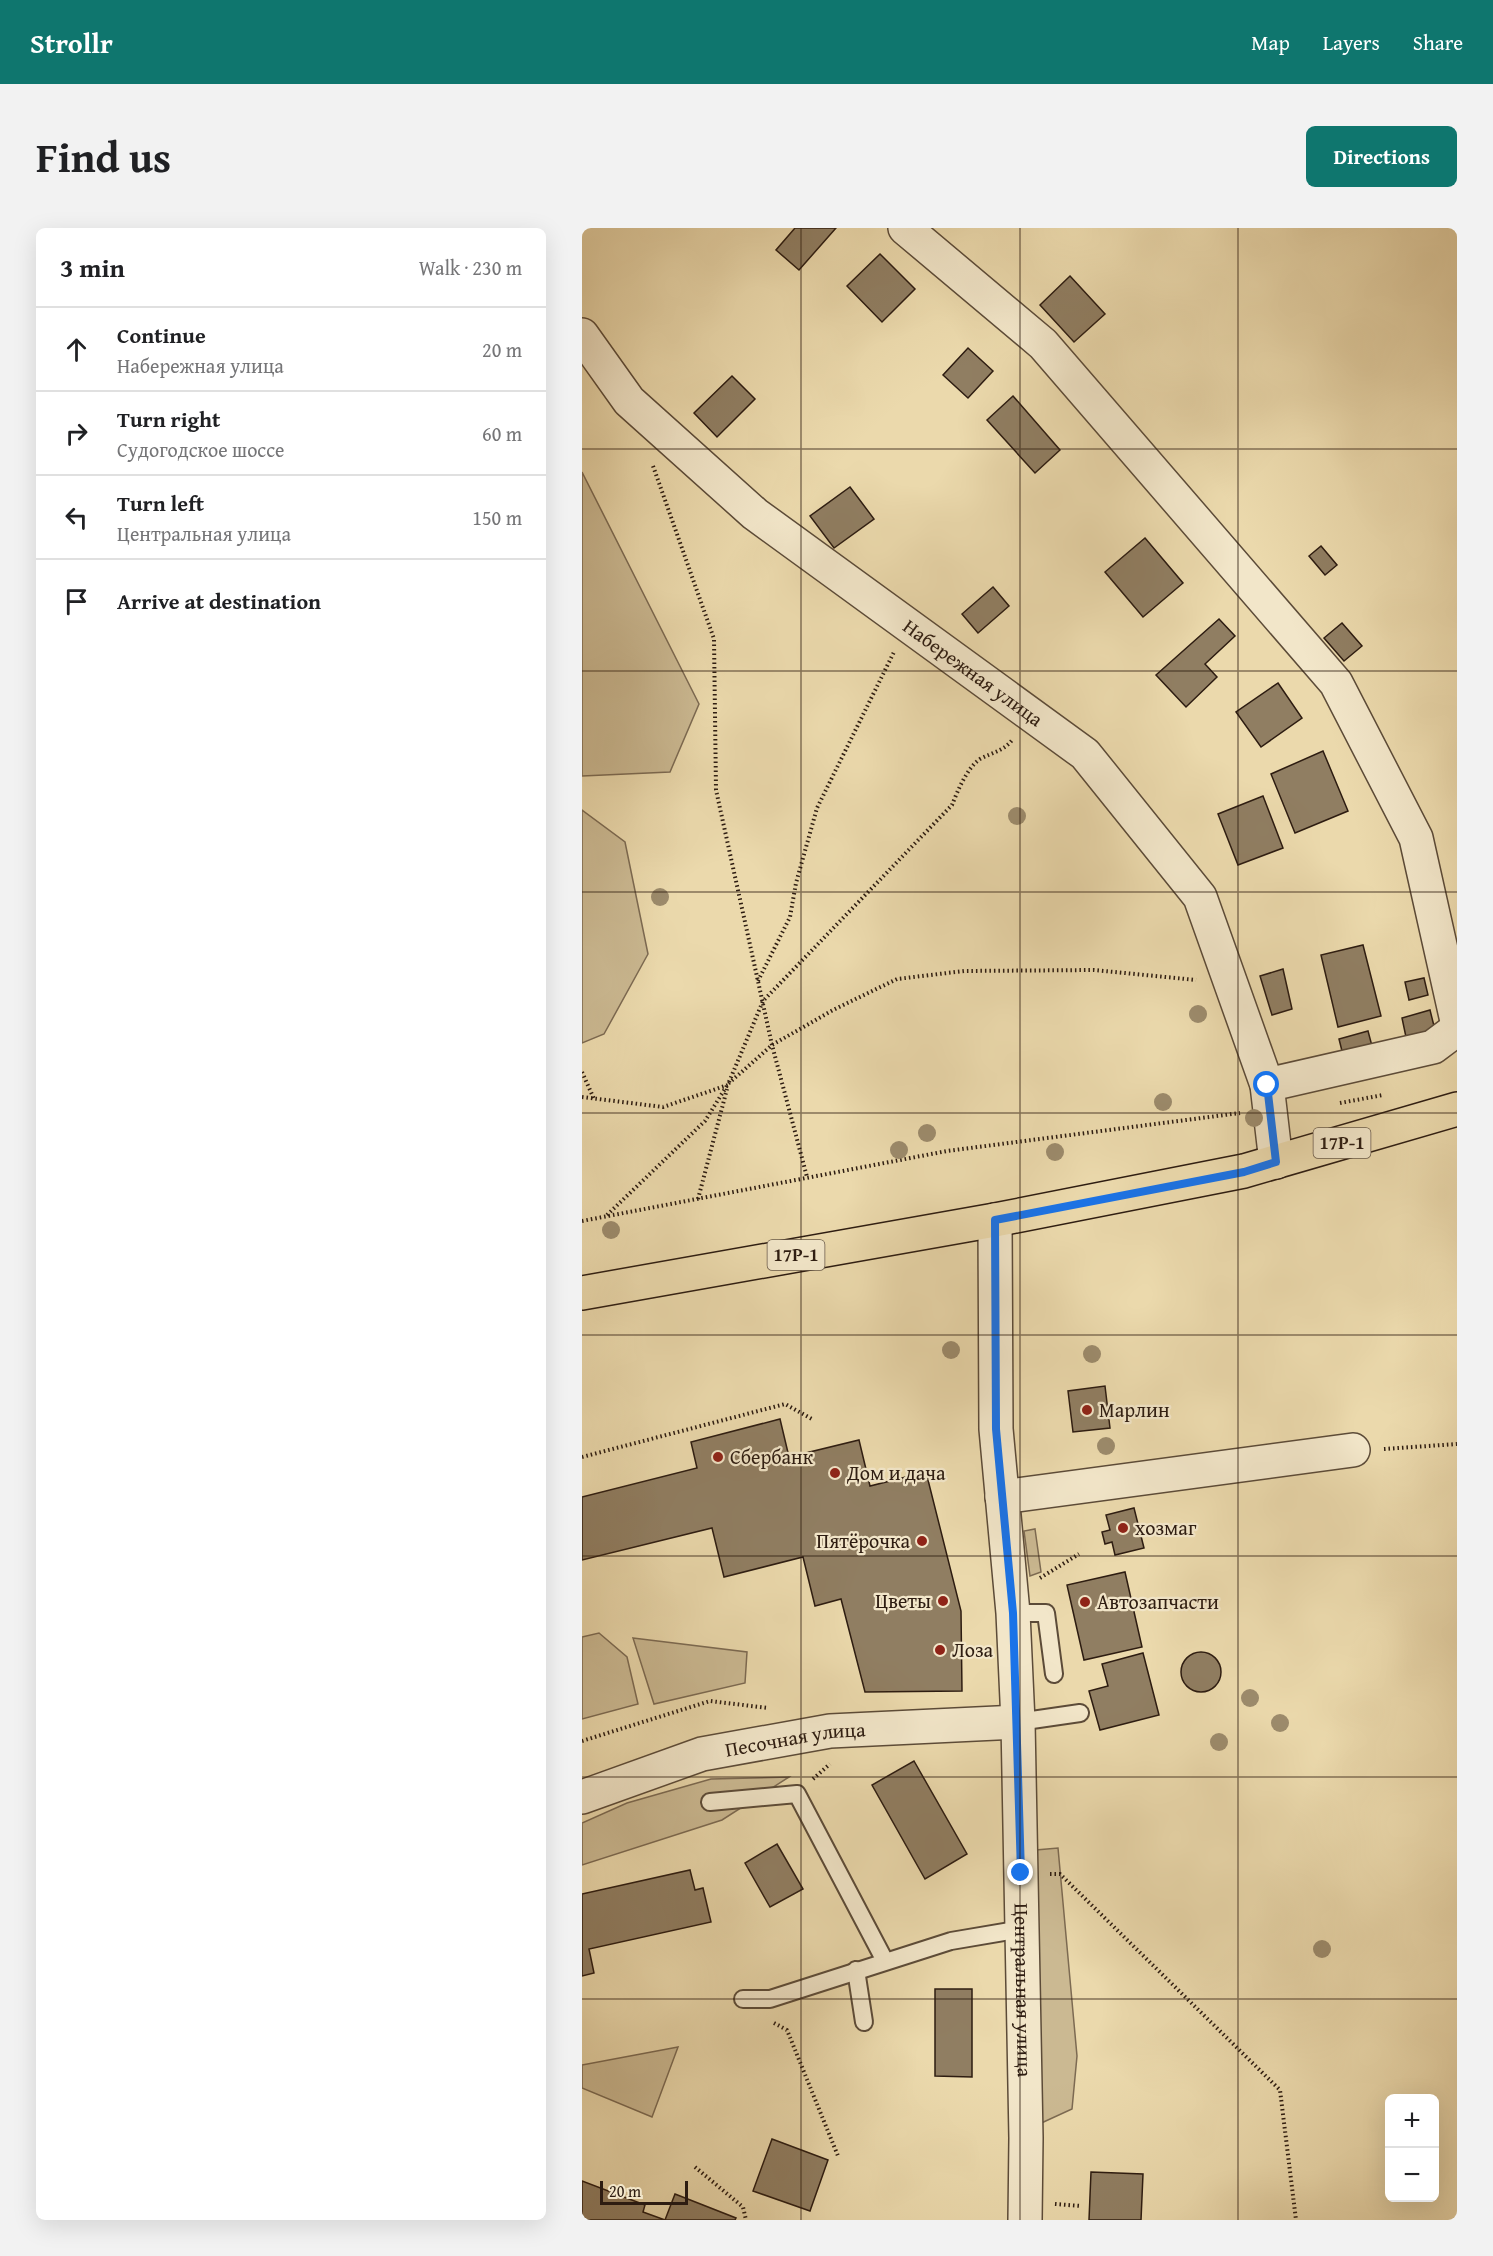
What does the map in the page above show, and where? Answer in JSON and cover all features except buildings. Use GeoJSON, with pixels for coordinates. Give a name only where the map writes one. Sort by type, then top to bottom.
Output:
{"type":"FeatureCollection","features":[{"type":"Feature","properties":{"kind":"main road","name":"17Р-1"},"geometry":{"type":"LineString","coordinates":[[582,1293],[995,1220],[1244,1172],[1457,1109]]}},
{"type":"Feature","properties":{"kind":"street"},"geometry":{"type":"LineString","coordinates":[[905,228],[1043,344],[1336,683],[1416,838],[1457,1021]]}},
{"type":"Feature","properties":{"kind":"street","name":"Набережная улица"},"geometry":{"type":"LineString","coordinates":[[582,335],[629,401],[755,514],[1085,754],[1200,897],[1269,1097],[1276,1162]]}},
{"type":"Feature","properties":{"kind":"street"},"geometry":{"type":"LineString","coordinates":[[1269,1097],[1433,1047],[1457,1029]]}},
{"type":"Feature","properties":{"kind":"street","name":"Центральная улица"},"geometry":{"type":"LineString","coordinates":[[995,1220],[996,1429],[1013,1613],[1018,1722],[1027,2203],[1025,2220]]}},
{"type":"Feature","properties":{"kind":"street"},"geometry":{"type":"LineString","coordinates":[[1002,1497],[1353,1450]]}},
{"type":"Feature","properties":{"kind":"street","name":"Песочная улица"},"geometry":{"type":"LineString","coordinates":[[582,1797],[702,1754],[725,1749],[830,1731],[1018,1722]]}},
{"type":"Feature","properties":{"kind":"lane"},"geometry":{"type":"LineString","coordinates":[[1013,1613],[1046,1613],[1054,1674]]}},
{"type":"Feature","properties":{"kind":"lane"},"geometry":{"type":"LineString","coordinates":[[1018,1722],[1080,1713]]}},
{"type":"Feature","properties":{"kind":"lane"},"geometry":{"type":"LineString","coordinates":[[710,1802],[797,1794],[885,1961]]}},
{"type":"Feature","properties":{"kind":"lane"},"geometry":{"type":"LineString","coordinates":[[743,1999],[770,1999],[951,1941],[1022,1929]]}},
{"type":"Feature","properties":{"kind":"lane"},"geometry":{"type":"LineString","coordinates":[[855,1970],[864,2022]]}},
{"type":"Feature","properties":{"kind":"path"},"geometry":{"type":"LineString","coordinates":[[653,464],[714,639],[716,790],[772,1045],[807,1177]]}},
{"type":"Feature","properties":{"kind":"path"},"geometry":{"type":"LineString","coordinates":[[758,981],[790,917],[796,883],[817,808],[907,624]]}},
{"type":"Feature","properties":{"kind":"path"},"geometry":{"type":"LineString","coordinates":[[698,1199],[729,1084],[763,1001],[952,805],[959,786],[978,760],[1006,748],[1032,716]]}},
{"type":"Feature","properties":{"kind":"path"},"geometry":{"type":"LineString","coordinates":[[606,1216],[705,1121],[729,1084],[772,1045],[897,979],[964,971],[1094,970],[1230,984]]}},
{"type":"Feature","properties":{"kind":"path"},"geometry":{"type":"LineString","coordinates":[[582,1072],[594,1100]]}},
{"type":"Feature","properties":{"kind":"path"},"geometry":{"type":"LineString","coordinates":[[582,1097],[663,1107],[729,1084]]}},
{"type":"Feature","properties":{"kind":"path"},"geometry":{"type":"LineString","coordinates":[[1330,1105],[1388,1094]]}},
{"type":"Feature","properties":{"kind":"path"},"geometry":{"type":"LineString","coordinates":[[582,1221],[947,1150],[1269,1097]]}},
{"type":"Feature","properties":{"kind":"path"},"geometry":{"type":"LineString","coordinates":[[582,1457],[785,1404],[812,1419]]}},
{"type":"Feature","properties":{"kind":"path"},"geometry":{"type":"LineString","coordinates":[[1353,1450],[1457,1444]]}},
{"type":"Feature","properties":{"kind":"path"},"geometry":{"type":"LineString","coordinates":[[1040,1578],[1079,1554]]}},
{"type":"Feature","properties":{"kind":"path"},"geometry":{"type":"LineString","coordinates":[[1021,1873],[1060,1874],[1280,2090],[1296,2220]]}},
{"type":"Feature","properties":{"kind":"path"},"geometry":{"type":"LineString","coordinates":[[770,2021],[787,2030],[838,2156]]}},
{"type":"Feature","properties":{"kind":"path"},"geometry":{"type":"LineString","coordinates":[[695,2167],[743,2207],[746,2220]]}},
{"type":"Feature","properties":{"kind":"shaded area"},"geometry":{"type":"Polygon","coordinates":[[[582,472],[699,704],[670,772],[582,776],[582,472]]]}},
{"type":"Feature","properties":{"kind":"shaded area"},"geometry":{"type":"Polygon","coordinates":[[[582,810],[625,842],[648,954],[604,1034],[582,1043],[582,810]]]}},
{"type":"Feature","properties":{"kind":"shaded area"},"geometry":{"type":"Polygon","coordinates":[[[1035,1529],[1041,1572],[1030,1576],[1024,1531],[1035,1529]]]}},
{"type":"Feature","properties":{"kind":"shaded area"},"geometry":{"type":"Polygon","coordinates":[[[599,1633],[627,1657],[638,1704],[582,1719],[582,1637],[599,1633]]]}},
{"type":"Feature","properties":{"kind":"shaded area"},"geometry":{"type":"Polygon","coordinates":[[[633,1638],[747,1652],[745,1683],[654,1704],[633,1638]]]}},
{"type":"Feature","properties":{"kind":"shaded area"},"geometry":{"type":"Polygon","coordinates":[[[789,1777],[722,1820],[582,1865],[582,1823],[627,1803],[711,1779],[789,1777]]]}},
{"type":"Feature","properties":{"kind":"shaded area"},"geometry":{"type":"Polygon","coordinates":[[[1058,1848],[1077,2056],[1072,2109],[1037,2125],[1036,1850],[1058,1848]]]}},
{"type":"Feature","properties":{"kind":"shaded area"},"geometry":{"type":"Polygon","coordinates":[[[678,2047],[652,2117],[582,2088],[582,2065],[678,2047]]]}},
{"type":"Feature","properties":{"kind":"place","name":"Марлин"},"geometry":{"type":"Point","coordinates":[1087,1410]}},
{"type":"Feature","properties":{"kind":"place","name":"Сбербанк"},"geometry":{"type":"Point","coordinates":[718,1457]}},
{"type":"Feature","properties":{"kind":"place","name":"Дом и дача"},"geometry":{"type":"Point","coordinates":[835,1473]}},
{"type":"Feature","properties":{"kind":"place","name":"хозмаг"},"geometry":{"type":"Point","coordinates":[1123,1528]}},
{"type":"Feature","properties":{"kind":"place","name":"Пятёрочка"},"geometry":{"type":"Point","coordinates":[922,1541]}},
{"type":"Feature","properties":{"kind":"place","name":"Цветы"},"geometry":{"type":"Point","coordinates":[943,1601]}},
{"type":"Feature","properties":{"kind":"place","name":"Автозапчасти"},"geometry":{"type":"Point","coordinates":[1085,1602]}},
{"type":"Feature","properties":{"kind":"place","name":"Лоза"},"geometry":{"type":"Point","coordinates":[940,1650]}},
{"type":"Feature","properties":{"kind":"route"},"geometry":{"type":"LineString","coordinates":[[1021,1873],[1013,1613],[996,1429],[995,1220],[1244,1172],[1276,1162],[1267,1085]]}}]}
